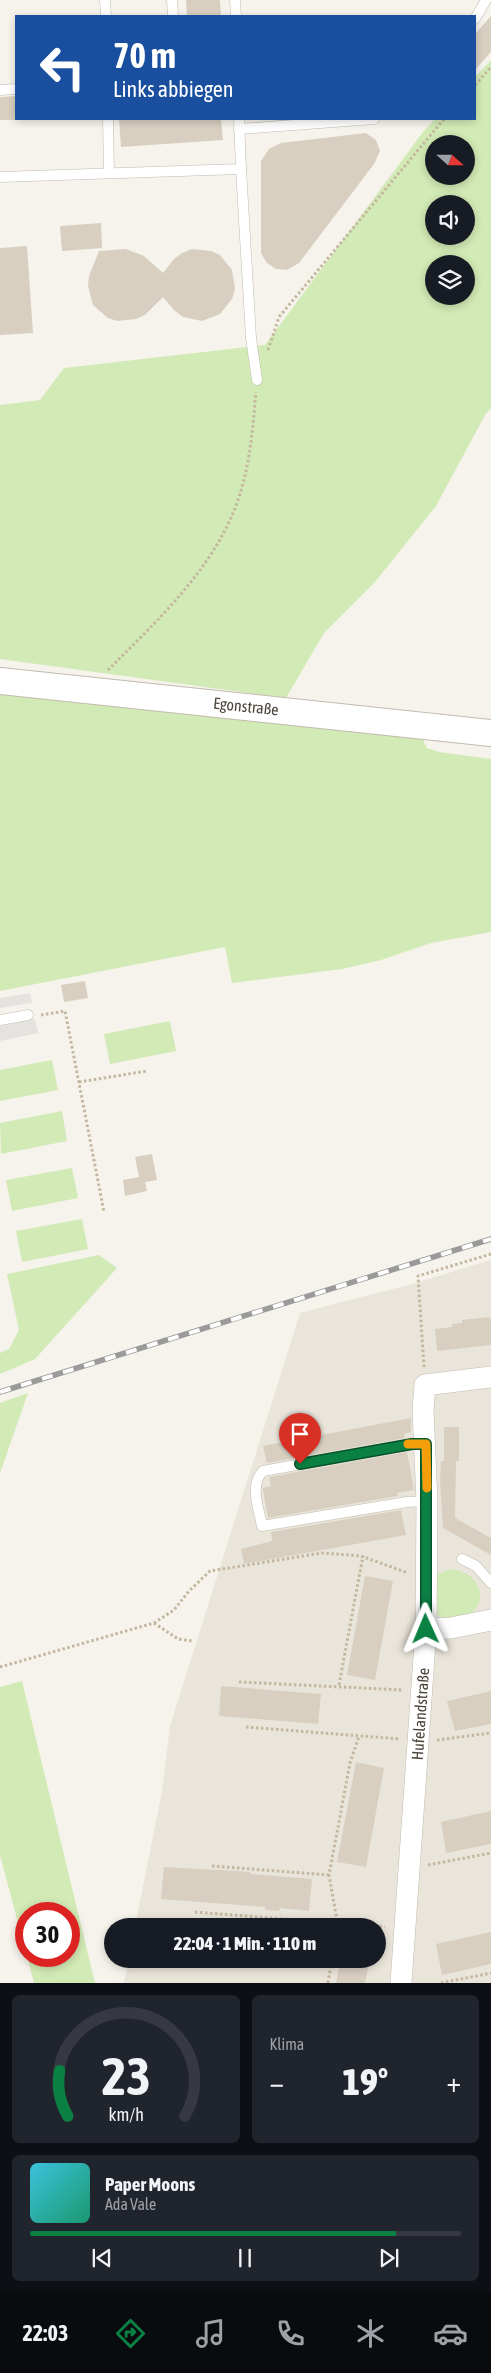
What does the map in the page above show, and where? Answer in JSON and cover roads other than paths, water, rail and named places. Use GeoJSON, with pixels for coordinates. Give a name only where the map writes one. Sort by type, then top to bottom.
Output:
{"type":"FeatureCollection","features":[{"type":"Feature","properties":{"kind":"street","name":"Egonstraße"},"geometry":{"type":"LineString","coordinates":[[0,681],[491,734]]}},
{"type":"Feature","properties":{"kind":"street","name":"Hufelandstraße"},"geometry":{"type":"LineString","coordinates":[[401,1983],[409,1868],[410,1741],[426,1629],[427,1501],[426,1444],[423,1410],[425,1385],[491,1377]]}},
{"type":"Feature","properties":{"kind":"street"},"geometry":{"type":"LineString","coordinates":[[426,1629],[451,1628],[491,1620]]}},
{"type":"Feature","properties":{"kind":"lane"},"geometry":{"type":"LineString","coordinates":[[105,0],[106,15]]}},
{"type":"Feature","properties":{"kind":"lane"},"geometry":{"type":"LineString","coordinates":[[172,0],[173,15]]}},
{"type":"Feature","properties":{"kind":"lane"},"geometry":{"type":"LineString","coordinates":[[236,0],[236,15]]}},
{"type":"Feature","properties":{"kind":"lane"},"geometry":{"type":"LineString","coordinates":[[476,17],[486,0]]}},
{"type":"Feature","properties":{"kind":"lane"},"geometry":{"type":"LineString","coordinates":[[0,90],[15,89]]}},
{"type":"Feature","properties":{"kind":"lane"},"geometry":{"type":"LineString","coordinates":[[108,120],[109,173]]}},
{"type":"Feature","properties":{"kind":"lane"},"geometry":{"type":"LineString","coordinates":[[257,380],[251,338],[239,124],[347,120]]}},
{"type":"Feature","properties":{"kind":"lane"},"geometry":{"type":"LineString","coordinates":[[0,177],[241,169]]}},
{"type":"Feature","properties":{"kind":"lane"},"geometry":{"type":"LineString","coordinates":[[0,1020],[28,1015]]}},
{"type":"Feature","properties":{"kind":"lane"},"geometry":{"type":"LineString","coordinates":[[426,1444],[412,1444],[263,1471],[259,1475],[255,1486],[262,1526],[407,1502],[427,1501]]}},
{"type":"Feature","properties":{"kind":"lane"},"geometry":{"type":"LineString","coordinates":[[462,1559],[476,1566],[491,1583]]}},
{"type":"Feature","properties":{"kind":"railway"},"geometry":{"type":"LineString","coordinates":[[0,1392],[491,1239]]}}]}
